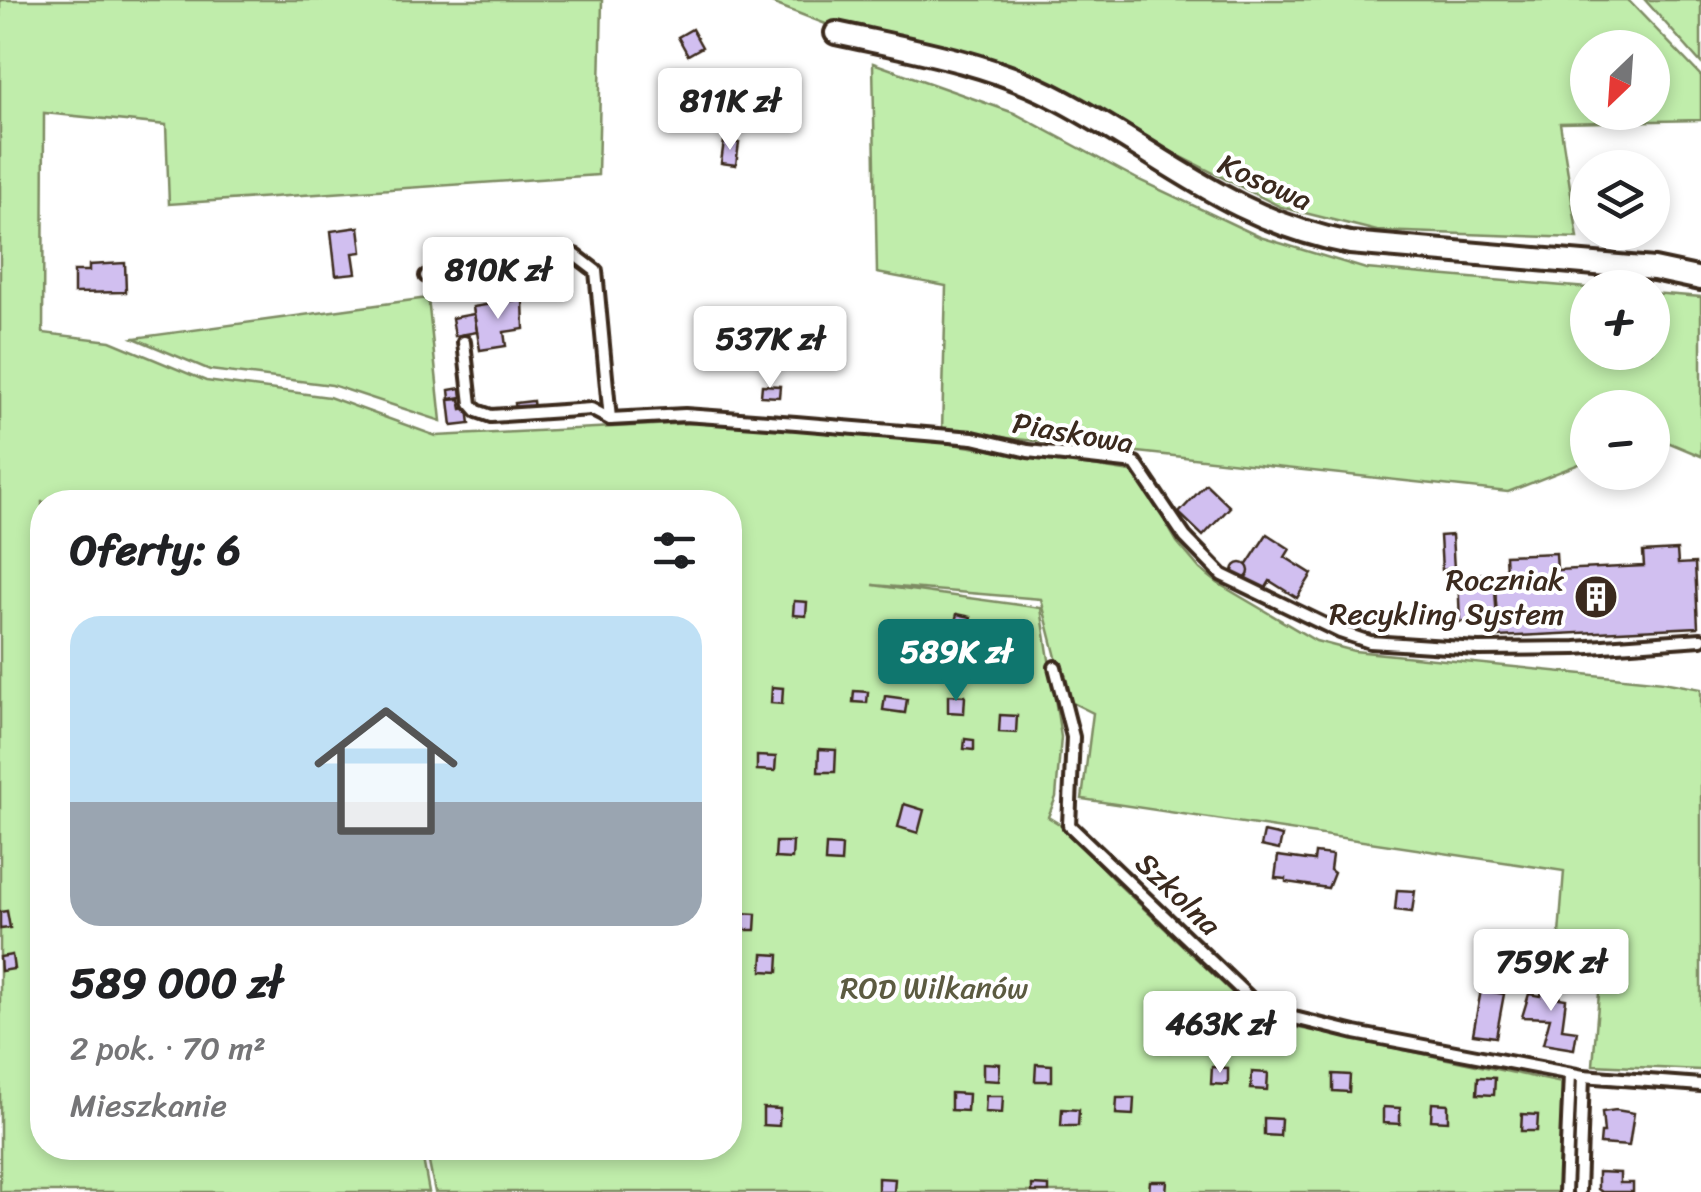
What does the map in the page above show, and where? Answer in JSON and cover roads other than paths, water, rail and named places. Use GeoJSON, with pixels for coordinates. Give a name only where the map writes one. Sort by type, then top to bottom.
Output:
{"type":"FeatureCollection","features":[{"type":"Feature","properties":{"kind":"street","name":"Kosowa"},"geometry":{"type":"LineString","coordinates":[[836,33],[1009,76],[1088,116],[1231,204],[1313,236],[1350,243],[1654,269],[1701,280]]}},
{"type":"Feature","properties":{"kind":"lane"},"geometry":{"type":"LineString","coordinates":[[426,276],[575,255],[588,262],[596,271],[610,419]]}},
{"type":"Feature","properties":{"kind":"lane","name":"Piaskowa"},"geometry":{"type":"LineString","coordinates":[[464,342],[472,404],[477,412],[491,416],[591,409],[610,419],[685,416],[894,430],[1135,463],[1185,537],[1222,575],[1340,632],[1370,642],[1478,649],[1576,648],[1701,639]]}},
{"type":"Feature","properties":{"kind":"lane","name":"Szkolna"},"geometry":{"type":"LineString","coordinates":[[1055,667],[1073,737],[1074,783],[1069,824],[1258,1005],[1304,1022],[1570,1074],[1701,1085]]}},
{"type":"Feature","properties":{"kind":"lane"},"geometry":{"type":"LineString","coordinates":[[1566,1192],[1570,1074]]}},
{"type":"Feature","properties":{"kind":"lane"},"geometry":{"type":"LineString","coordinates":[[1580,1192],[1584,1076]]}},
{"type":"Feature","properties":{"kind":"place","name":"Roczniak Recykling System"},"geometry":{"type":"Point","coordinates":[1596,597]}},
{"type":"Feature","properties":{"kind":"park label","name":"ROD Wilkanów"},"geometry":{"type":"Point","coordinates":[934,988]}}]}
